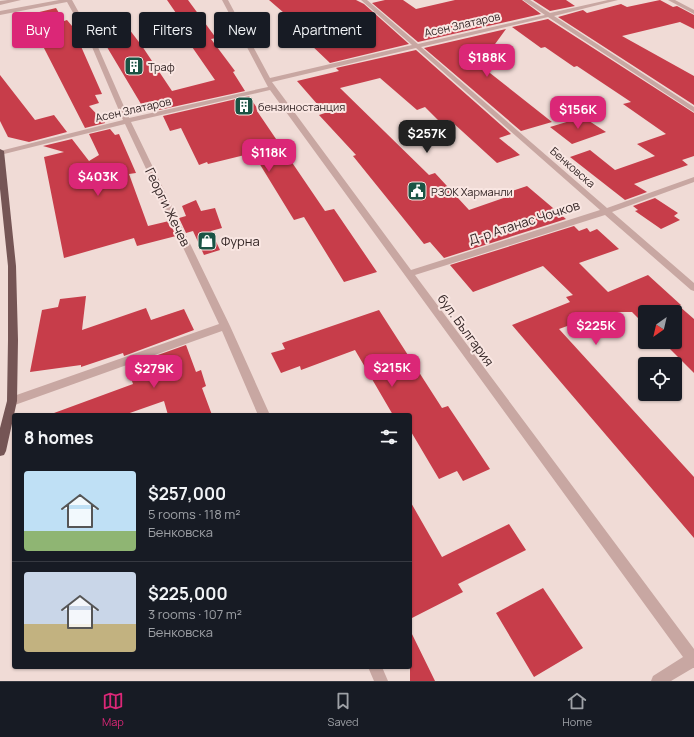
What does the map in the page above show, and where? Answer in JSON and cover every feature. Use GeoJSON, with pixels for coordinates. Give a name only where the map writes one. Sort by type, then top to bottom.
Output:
{"type":"FeatureCollection","features":[{"type":"Feature","properties":{"kind":"main road"},"geometry":{"type":"LineString","coordinates":[[0,152],[12,266],[12,400],[0,451]]}},
{"type":"Feature","properties":{"kind":"street"},"geometry":{"type":"LineString","coordinates":[[0,3],[18,0]]}},
{"type":"Feature","properties":{"kind":"street"},"geometry":{"type":"LineString","coordinates":[[0,12],[68,0]]}},
{"type":"Feature","properties":{"kind":"street","name":"Георги Жечев"},"geometry":{"type":"LineString","coordinates":[[68,0],[95,47],[127,121],[225,326],[263,413]]}},
{"type":"Feature","properties":{"kind":"street","name":"бул. България"},"geometry":{"type":"LineString","coordinates":[[221,0],[227,4],[269,84],[693,660]]}},
{"type":"Feature","properties":{"kind":"street","name":"Бенковска"},"geometry":{"type":"LineString","coordinates":[[364,0],[694,288]]}},
{"type":"Feature","properties":{"kind":"street"},"geometry":{"type":"LineString","coordinates":[[526,0],[694,110]]}},
{"type":"Feature","properties":{"kind":"street","name":"Асен Златаров"},"geometry":{"type":"LineString","coordinates":[[0,152],[127,121],[416,46],[615,0]]}},
{"type":"Feature","properties":{"kind":"street"},"geometry":{"type":"LineString","coordinates":[[671,0],[694,12]]}},
{"type":"Feature","properties":{"kind":"street","name":"Д-р Атанас Чочков"},"geometry":{"type":"LineString","coordinates":[[408,274],[607,211],[694,179]]}},
{"type":"Feature","properties":{"kind":"street"},"geometry":{"type":"LineString","coordinates":[[12,400],[225,326]]}},
{"type":"Feature","properties":{"kind":"street"},"geometry":{"type":"LineString","coordinates":[[658,681],[693,660]]}},
{"type":"Feature","properties":{"kind":"street"},"geometry":{"type":"LineString","coordinates":[[376,669],[381,681]]}},
{"type":"Feature","properties":{"kind":"building"},"geometry":{"type":"Polygon","coordinates":[[[167,0],[188,0],[197,12],[175,12],[167,0]]]}},
{"type":"Feature","properties":{"kind":"building"},"geometry":{"type":"Polygon","coordinates":[[[269,0],[356,0],[364,4],[373,12],[283,12],[269,0]]]}},
{"type":"Feature","properties":{"kind":"building"},"geometry":{"type":"Polygon","coordinates":[[[385,0],[403,0],[416,9],[455,0],[522,0],[541,14],[418,42],[372,3],[385,0]]]}},
{"type":"Feature","properties":{"kind":"building"},"geometry":{"type":"Polygon","coordinates":[[[533,0],[566,0],[575,6],[550,11],[533,0]]]}},
{"type":"Feature","properties":{"kind":"building"},"geometry":{"type":"Polygon","coordinates":[[[660,0],[673,7],[677,6],[694,15],[694,29],[680,22],[622,36],[694,76],[694,105],[558,17],[583,10],[587,13],[621,4],[627,7],[660,0]]]}},
{"type":"Feature","properties":{"kind":"building"},"geometry":{"type":"Polygon","coordinates":[[[56,8],[58,12],[39,12],[56,8]]]}},
{"type":"Feature","properties":{"kind":"building"},"geometry":{"type":"Polygon","coordinates":[[[376,15],[409,44],[330,63],[314,48],[376,48],[376,15]]]}},
{"type":"Feature","properties":{"kind":"building"},"geometry":{"type":"Polygon","coordinates":[[[548,19],[694,113],[694,156],[682,160],[688,165],[634,184],[647,192],[625,200],[570,157],[590,150],[615,170],[655,156],[637,144],[666,134],[623,104],[631,102],[577,66],[574,67],[545,47],[541,48],[512,27],[548,19]]]}},
{"type":"Feature","properties":{"kind":"building"},"geometry":{"type":"Polygon","coordinates":[[[67,20],[72,26],[72,48],[82,48],[102,94],[95,95],[99,103],[89,106],[105,123],[85,128],[44,48],[64,48],[64,21],[67,20]]]}},
{"type":"Feature","properties":{"kind":"building"},"geometry":{"type":"Polygon","coordinates":[[[206,24],[214,35],[214,38],[211,39],[214,43],[214,48],[218,48],[235,71],[233,72],[245,91],[159,110],[154,101],[141,104],[108,48],[131,48],[131,32],[139,42],[139,48],[143,48],[172,91],[215,80],[193,48],[206,48],[206,24]]]}},
{"type":"Feature","properties":{"kind":"building"},"geometry":{"type":"Polygon","coordinates":[[[506,29],[490,51],[499,57],[476,62],[552,122],[521,131],[424,48],[506,29]]]}},
{"type":"Feature","properties":{"kind":"building"},"geometry":{"type":"Polygon","coordinates":[[[416,50],[511,134],[499,138],[520,155],[497,163],[451,121],[447,120],[440,122],[425,107],[417,110],[380,78],[340,88],[429,175],[435,173],[469,210],[512,195],[509,192],[527,186],[566,219],[444,258],[430,242],[424,244],[353,156],[356,155],[319,115],[325,113],[297,81],[339,71],[336,68],[416,50]]]}},
{"type":"Feature","properties":{"kind":"building"},"geometry":{"type":"Polygon","coordinates":[[[0,75],[35,120],[54,115],[67,132],[29,142],[8,137],[0,121],[0,75]]]}},
{"type":"Feature","properties":{"kind":"building"},"geometry":{"type":"Polygon","coordinates":[[[249,96],[259,111],[257,111],[325,211],[334,209],[377,272],[344,282],[304,217],[294,220],[253,153],[199,165],[181,128],[170,131],[163,116],[249,96]]]}},
{"type":"Feature","properties":{"kind":"building"},"geometry":{"type":"Polygon","coordinates":[[[583,117],[606,132],[572,144],[550,127],[583,117]]]}},
{"type":"Feature","properties":{"kind":"building"},"geometry":{"type":"Polygon","coordinates":[[[110,129],[115,135],[119,134],[136,173],[129,174],[148,226],[169,221],[176,236],[137,246],[134,238],[64,258],[44,157],[64,152],[43,146],[72,139],[89,161],[99,155],[89,134],[110,129]]]}},
{"type":"Feature","properties":{"kind":"building"},"geometry":{"type":"Polygon","coordinates":[[[655,198],[678,213],[674,216],[680,220],[661,229],[635,211],[638,210],[633,206],[655,198]]]}},
{"type":"Feature","properties":{"kind":"building","name":"Фурна"},"geometry":{"type":"Polygon","coordinates":[[[196,200],[201,211],[215,208],[222,228],[211,231],[220,250],[204,255],[193,231],[186,233],[179,218],[186,216],[182,206],[196,200]]]}},
{"type":"Feature","properties":{"kind":"building"},"geometry":{"type":"Polygon","coordinates":[[[574,226],[579,231],[587,228],[590,232],[597,229],[619,249],[579,263],[608,292],[648,275],[681,305],[638,305],[638,318],[632,312],[606,312],[559,329],[694,477],[694,538],[512,325],[570,302],[566,297],[573,295],[543,266],[473,292],[450,265],[574,226]]]}},
{"type":"Feature","properties":{"kind":"building"},"geometry":{"type":"Polygon","coordinates":[[[86,296],[82,330],[146,308],[151,320],[184,309],[194,330],[124,356],[123,353],[81,367],[81,365],[30,372],[42,310],[58,307],[60,299],[86,296]]]}},
{"type":"Feature","properties":{"kind":"building"},"geometry":{"type":"Polygon","coordinates":[[[682,309],[694,319],[694,373],[682,361],[682,357],[678,357],[670,349],[682,349],[682,309]]]}},
{"type":"Feature","properties":{"kind":"building"},"geometry":{"type":"Polygon","coordinates":[[[379,310],[442,408],[448,406],[490,469],[463,481],[457,471],[439,479],[412,433],[412,413],[392,413],[355,350],[301,370],[300,366],[281,373],[271,353],[285,349],[282,343],[379,310]]]}},
{"type":"Feature","properties":{"kind":"building"},"geometry":{"type":"Polygon","coordinates":[[[186,345],[196,372],[201,370],[206,386],[202,388],[211,413],[167,413],[164,401],[130,413],[54,413],[133,384],[127,366],[186,345]]]}},
{"type":"Feature","properties":{"kind":"building"},"geometry":{"type":"Polygon","coordinates":[[[412,504],[442,557],[509,524],[526,550],[458,584],[463,592],[412,618],[412,504]]]}},
{"type":"Feature","properties":{"kind":"building"},"geometry":{"type":"Polygon","coordinates":[[[543,588],[583,648],[534,677],[496,613],[543,588]]]}},
{"type":"Feature","properties":{"kind":"building"},"geometry":{"type":"Polygon","coordinates":[[[412,634],[435,681],[410,681],[410,669],[412,669],[412,634]]]}},
{"type":"Feature","properties":{"kind":"place","name":"Траф"},"geometry":{"type":"Point","coordinates":[134,66]}},
{"type":"Feature","properties":{"kind":"place","name":"бензиностанция"},"geometry":{"type":"Point","coordinates":[244,106]}},
{"type":"Feature","properties":{"kind":"place","name":"РЗОК Харманли"},"geometry":{"type":"Point","coordinates":[417,191]}},
{"type":"Feature","properties":{"kind":"place","name":"Фурна"},"geometry":{"type":"Point","coordinates":[207,241]}}]}
